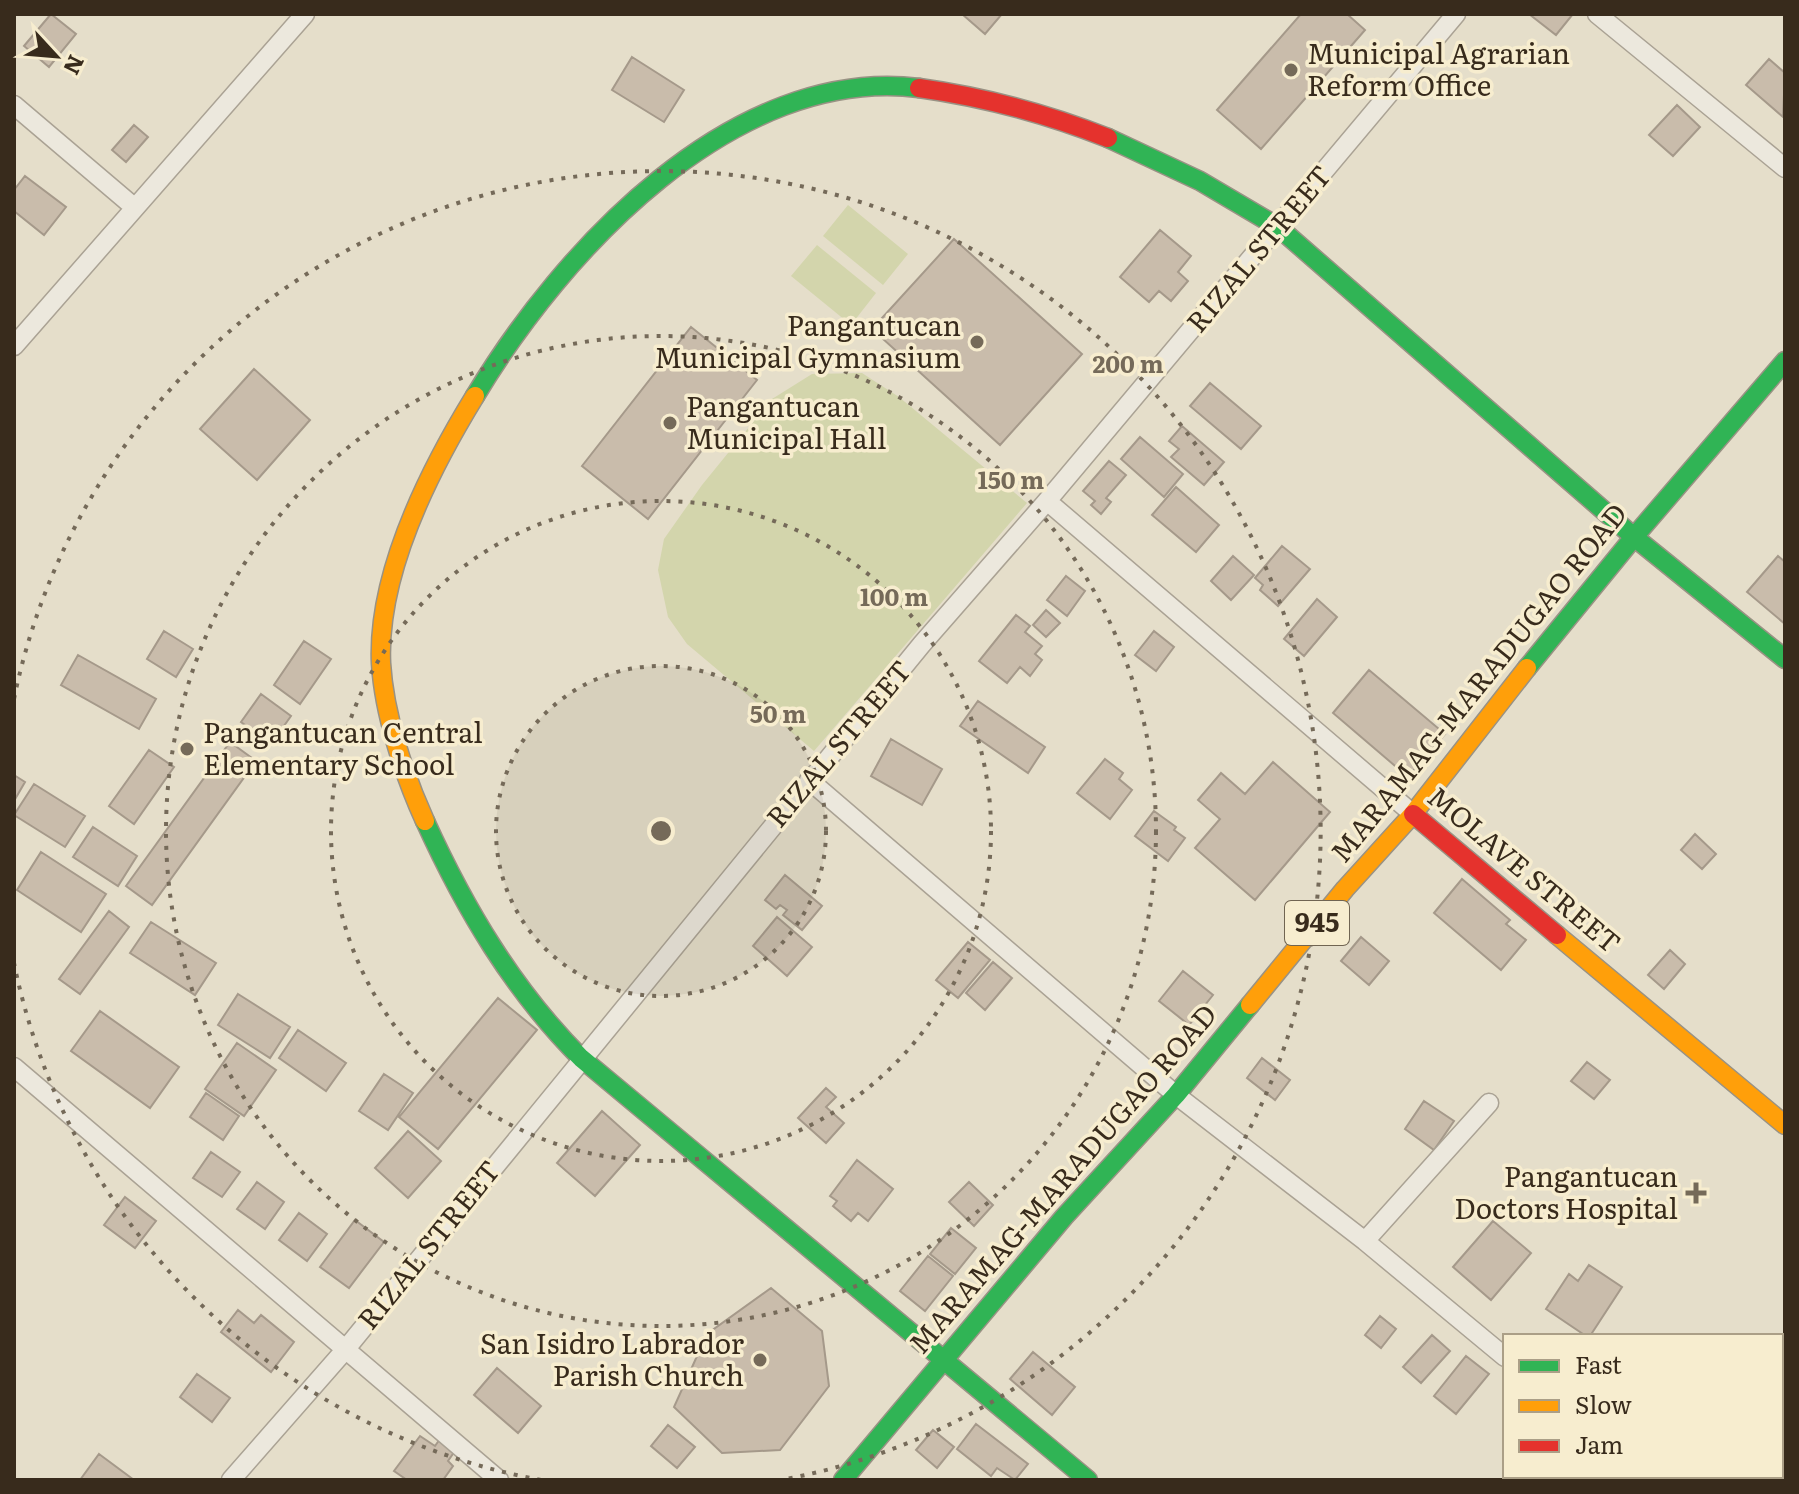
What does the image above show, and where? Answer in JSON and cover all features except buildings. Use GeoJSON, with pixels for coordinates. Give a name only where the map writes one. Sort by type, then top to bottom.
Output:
{"type":"FeatureCollection","features":[{"type":"Feature","properties":{"kind":"street"},"geometry":{"type":"LineString","coordinates":[[14,346],[305,14]]}},
{"type":"Feature","properties":{"kind":"street","name":"RIZAL STREET"},"geometry":{"type":"LineString","coordinates":[[231,1480],[345,1350],[929,635],[1047,501],[1456,14]]}},
{"type":"Feature","properties":{"kind":"street"},"geometry":{"type":"LineString","coordinates":[[1597,14],[1785,168]]}},
{"type":"Feature","properties":{"kind":"street"},"geometry":{"type":"LineString","coordinates":[[1088,1480],[581,1058],[533,1007],[496,956],[417,807],[392,729],[381,665],[385,610],[401,548],[425,488],[485,375],[520,322],[604,227],[661,178],[705,147],[770,111],[819,93],[865,85],[925,88],[987,98],[1112,137],[1219,189],[1278,227],[1634,537],[1785,659]]}},
{"type":"Feature","properties":{"kind":"street"},"geometry":{"type":"LineString","coordinates":[[14,105],[134,207]]}},
{"type":"Feature","properties":{"kind":"street","name":"MARAMAG-MARADUGAO ROAD"},"geometry":{"type":"LineString","coordinates":[[843,1480],[1064,1217],[1176,1095],[1345,889],[1413,814],[1634,537],[1785,361]]}},
{"type":"Feature","properties":{"kind":"street","name":"MOLAVE STREET"},"geometry":{"type":"LineString","coordinates":[[1047,501],[1413,814],[1785,1125]]}},
{"type":"Feature","properties":{"kind":"street"},"geometry":{"type":"LineString","coordinates":[[809,780],[1176,1095],[1365,1241],[1503,1355]]}},
{"type":"Feature","properties":{"kind":"street"},"geometry":{"type":"LineString","coordinates":[[14,1067],[499,1480]]}},
{"type":"Feature","properties":{"kind":"street"},"geometry":{"type":"LineString","coordinates":[[1365,1241],[1489,1103]]}},
{"type":"Feature","properties":{"kind":"green space"},"geometry":{"type":"Polygon","coordinates":[[[848,205],[908,254],[883,285],[823,236],[848,205]]]}},
{"type":"Feature","properties":{"kind":"green space"},"geometry":{"type":"Polygon","coordinates":[[[817,245],[876,293],[851,325],[791,276],[817,245]]]}},
{"type":"Feature","properties":{"kind":"green space"},"geometry":{"type":"Polygon","coordinates":[[[862,373],[899,397],[1027,503],[814,751],[687,644],[668,617],[658,570],[664,539],[702,485],[772,399],[812,374],[862,373]]]}},
{"type":"Feature","properties":{"kind":"traffic: fast"},"geometry":{"type":"LineString","coordinates":[[475,396],[511,340],[555,283],[605,229],[660,179],[720,137],[783,106],[850,89],[919,88]]}},
{"type":"Feature","properties":{"kind":"traffic: fast"},"geometry":{"type":"LineString","coordinates":[[1108,138],[1200,181],[1278,227],[1634,537],[1785,659]]}},
{"type":"Feature","properties":{"kind":"traffic: fast"},"geometry":{"type":"LineString","coordinates":[[1527,668],[1785,361]]}},
{"type":"Feature","properties":{"kind":"traffic: fast"},"geometry":{"type":"LineString","coordinates":[[425,821],[492,947],[534,1005],[581,1058],[1088,1480]]}},
{"type":"Feature","properties":{"kind":"traffic: fast"},"geometry":{"type":"LineString","coordinates":[[843,1480],[1064,1217],[1176,1095],[1250,1005]]}},
{"type":"Feature","properties":{"kind":"traffic: slow"},"geometry":{"type":"LineString","coordinates":[[425,821],[391,723],[381,663],[382,629],[388,594],[409,524],[440,457],[475,396]]}},
{"type":"Feature","properties":{"kind":"traffic: slow"},"geometry":{"type":"LineString","coordinates":[[1250,1005],[1345,889],[1413,814],[1527,668]]}},
{"type":"Feature","properties":{"kind":"traffic: slow"},"geometry":{"type":"LineString","coordinates":[[1557,935],[1785,1125]]}},
{"type":"Feature","properties":{"kind":"traffic: jam"},"geometry":{"type":"LineString","coordinates":[[919,88],[1015,107],[1108,138]]}},
{"type":"Feature","properties":{"kind":"traffic: jam"},"geometry":{"type":"LineString","coordinates":[[1413,814],[1557,935]]}},
{"type":"Feature","properties":{"kind":"place","name":"Municipal Agrarian Reform Office"},"geometry":{"type":"Point","coordinates":[1291,70]}},
{"type":"Feature","properties":{"kind":"place","name":"Pangantucan Municipal Gymnasium"},"geometry":{"type":"Point","coordinates":[977,342]}},
{"type":"Feature","properties":{"kind":"place","name":"Pangantucan Municipal Hall"},"geometry":{"type":"Point","coordinates":[670,423]}},
{"type":"Feature","properties":{"kind":"place","name":"Pangantucan Central Elementary School"},"geometry":{"type":"Point","coordinates":[187,749]}},
{"type":"Feature","properties":{"kind":"place","name":"Pangantucan Doctors Hospital"},"geometry":{"type":"Point","coordinates":[1696,1193]}},
{"type":"Feature","properties":{"kind":"place","name":"San Isidro Labrador Parish Church"},"geometry":{"type":"Point","coordinates":[760,1360]}}]}
